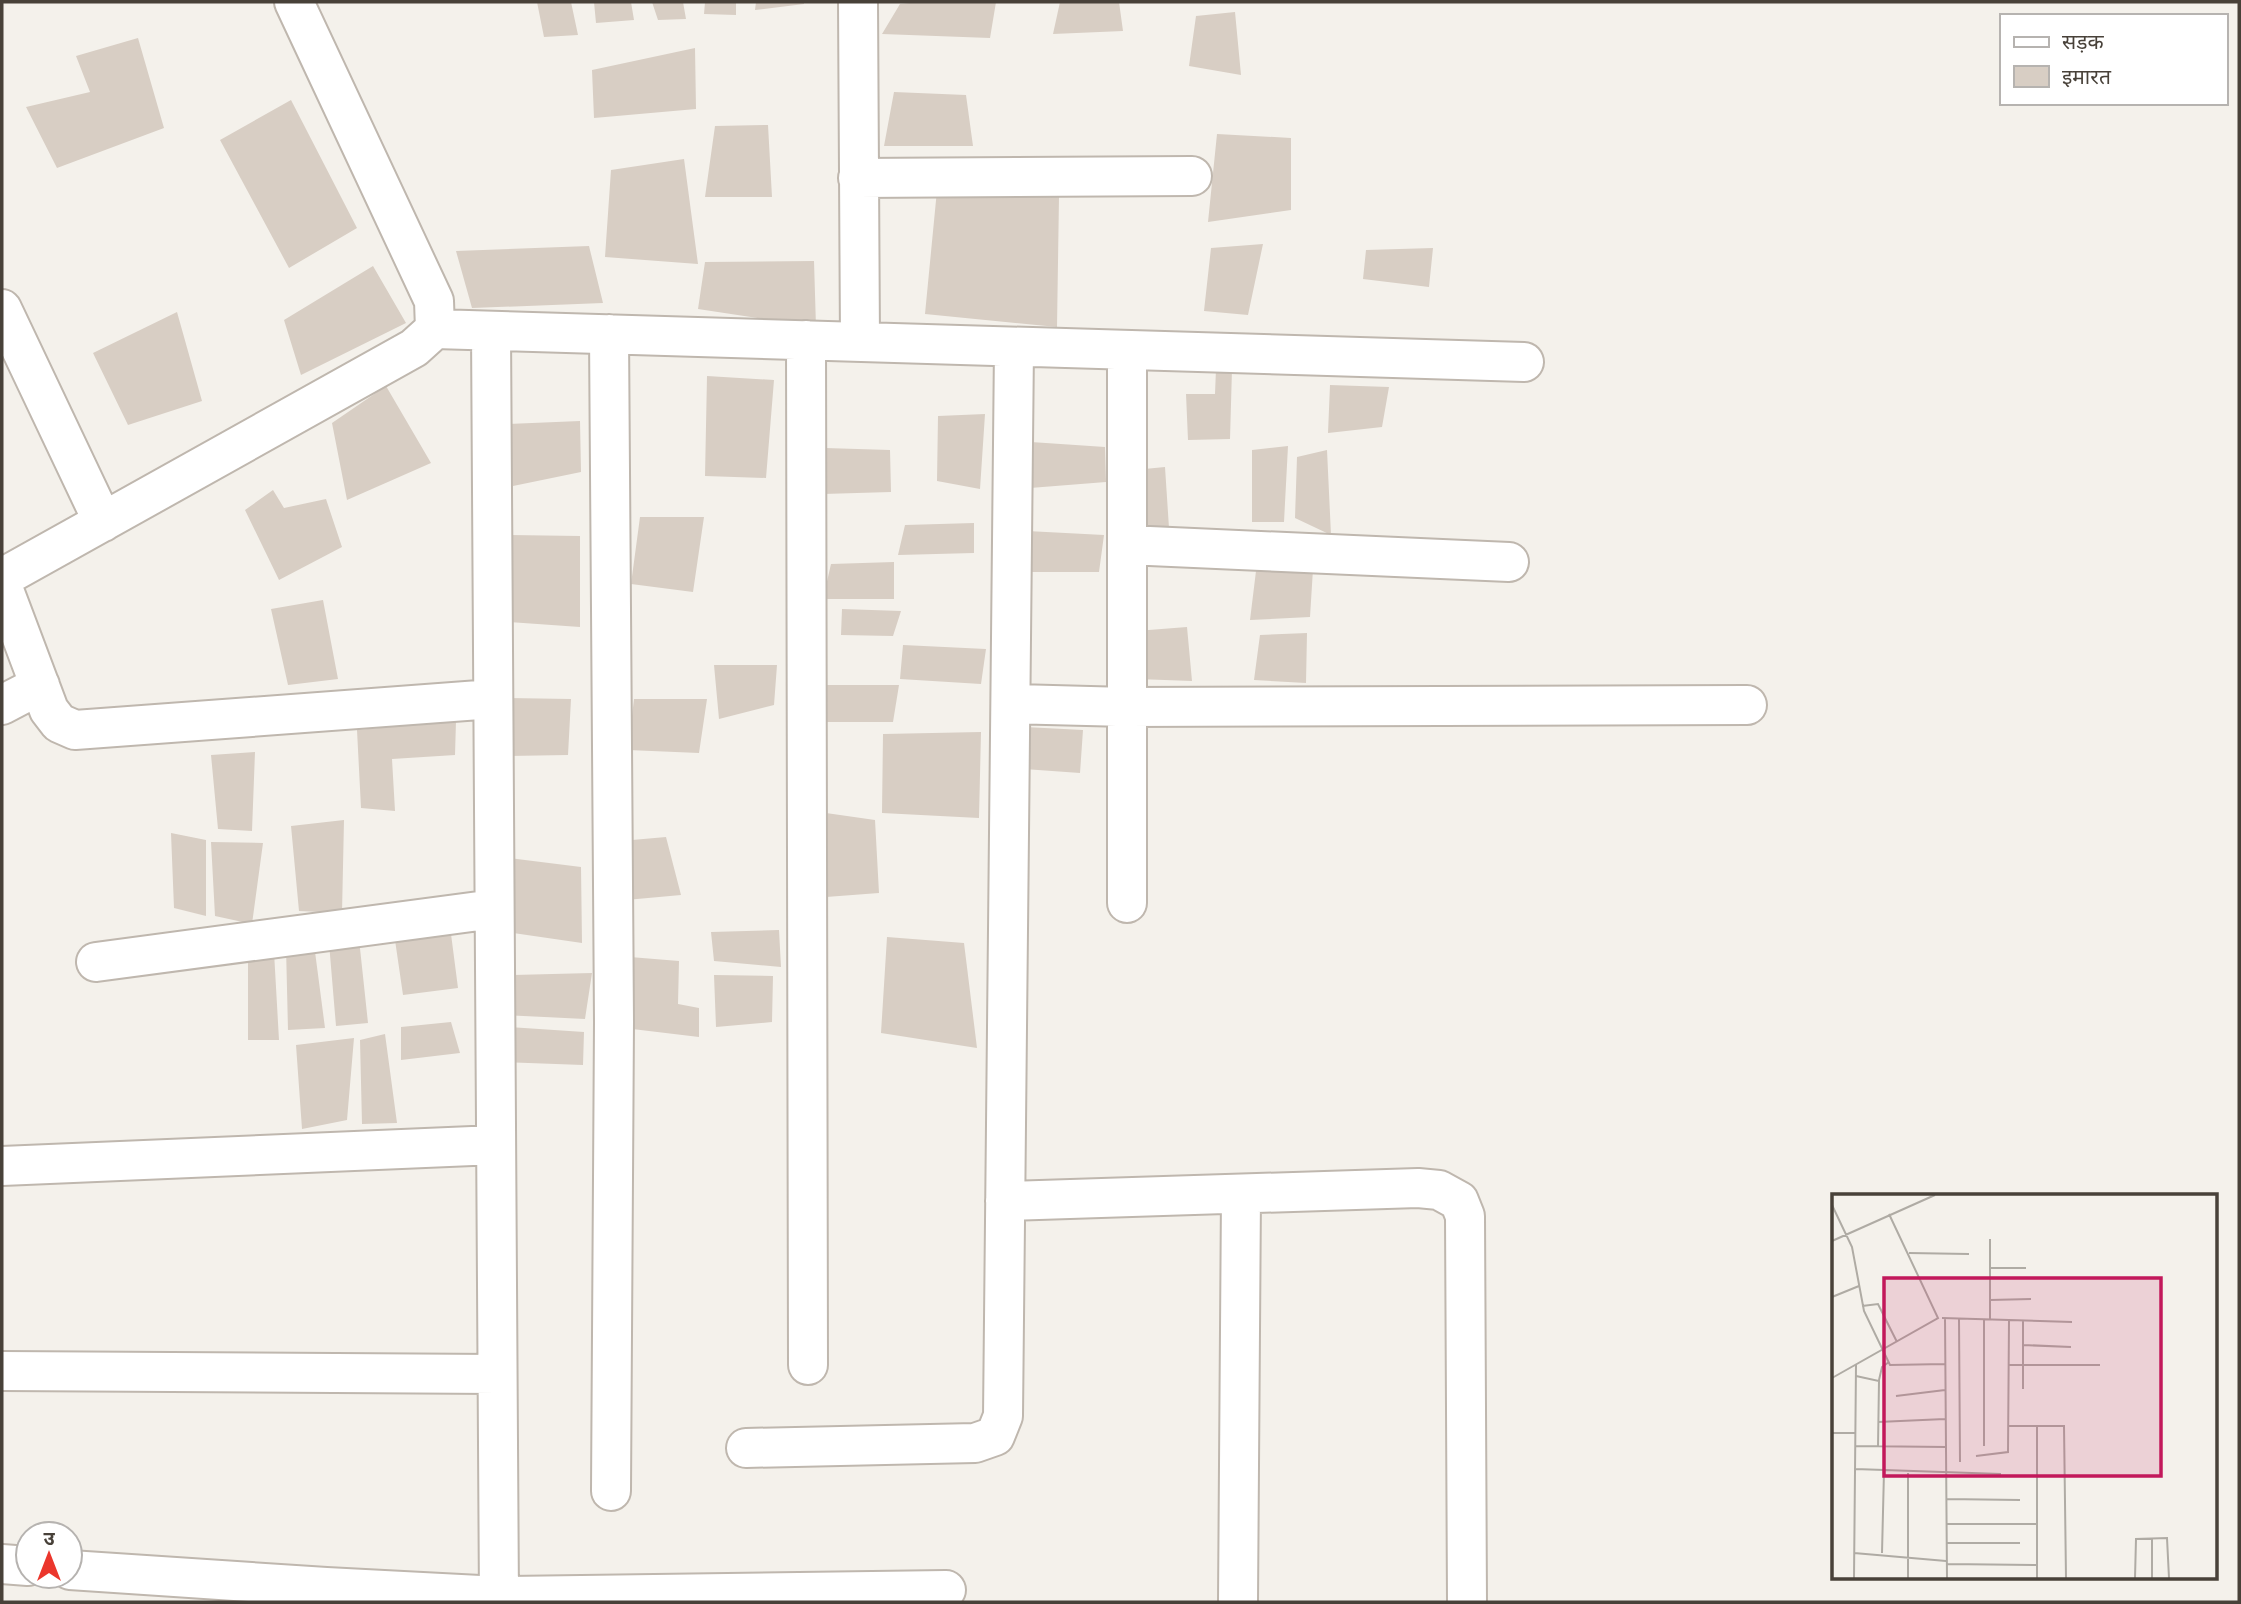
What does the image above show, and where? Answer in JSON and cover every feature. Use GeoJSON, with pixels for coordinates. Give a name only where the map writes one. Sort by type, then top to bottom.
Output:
{"type":"FeatureCollection","features":[{"type":"Feature","properties":{"kind":"street"},"geometry":{"type":"LineString","coordinates":[[294,2],[433,301],[435,329]]}},
{"type":"Feature","properties":{"kind":"street"},"geometry":{"type":"LineString","coordinates":[[858,2],[860,342]]}},
{"type":"Feature","properties":{"kind":"street"},"geometry":{"type":"LineString","coordinates":[[858,178],[1192,176]]}},
{"type":"Feature","properties":{"kind":"street"},"geometry":{"type":"LineString","coordinates":[[2,309],[103,522]]}},
{"type":"Feature","properties":{"kind":"street"},"geometry":{"type":"LineString","coordinates":[[2,578],[414,348],[435,329],[1524,362]]}},
{"type":"Feature","properties":{"kind":"street"},"geometry":{"type":"LineString","coordinates":[[491,331],[499,1599]]}},
{"type":"Feature","properties":{"kind":"street"},"geometry":{"type":"LineString","coordinates":[[609,334],[614,1009],[611,1491]]}},
{"type":"Feature","properties":{"kind":"street"},"geometry":{"type":"LineString","coordinates":[[806,340],[808,1364]]}},
{"type":"Feature","properties":{"kind":"street"},"geometry":{"type":"LineString","coordinates":[[746,1448],[975,1443],[995,1436],[1003,1416],[1014,346]]}},
{"type":"Feature","properties":{"kind":"street"},"geometry":{"type":"LineString","coordinates":[[1127,350],[1127,903]]}},
{"type":"Feature","properties":{"kind":"street"},"geometry":{"type":"LineString","coordinates":[[1127,545],[1509,562]]}},
{"type":"Feature","properties":{"kind":"street"},"geometry":{"type":"LineString","coordinates":[[2,585],[48,710],[59,723],[75,730],[493,699]]}},
{"type":"Feature","properties":{"kind":"street"},"geometry":{"type":"LineString","coordinates":[[2,705],[40,685]]}},
{"type":"Feature","properties":{"kind":"street"},"geometry":{"type":"LineString","coordinates":[[1010,704],[1127,707],[1747,705]]}},
{"type":"Feature","properties":{"kind":"street"},"geometry":{"type":"LineString","coordinates":[[96,962],[494,909]]}},
{"type":"Feature","properties":{"kind":"street"},"geometry":{"type":"LineString","coordinates":[[2,1166],[496,1145]]}},
{"type":"Feature","properties":{"kind":"street"},"geometry":{"type":"LineString","coordinates":[[1005,1201],[1418,1188],[1439,1190],[1459,1201],[1465,1216],[1466,1602]]}},
{"type":"Feature","properties":{"kind":"street"},"geometry":{"type":"LineString","coordinates":[[1238,1602],[1241,1194]]}},
{"type":"Feature","properties":{"kind":"street"},"geometry":{"type":"LineString","coordinates":[[2,1371],[497,1374]]}},
{"type":"Feature","properties":{"kind":"street"},"geometry":{"type":"LineString","coordinates":[[84,1572],[193,1591],[499,1599],[946,1590]]}},
{"type":"Feature","properties":{"kind":"building"},"geometry":{"type":"Polygon","coordinates":[[[537,2],[571,2],[578,35],[544,37],[537,2]]]}},
{"type":"Feature","properties":{"kind":"building"},"geometry":{"type":"Polygon","coordinates":[[[594,2],[631,2],[634,20],[596,23],[594,2]]]}},
{"type":"Feature","properties":{"kind":"building"},"geometry":{"type":"Polygon","coordinates":[[[652,2],[683,2],[686,19],[658,20],[652,2]]]}},
{"type":"Feature","properties":{"kind":"building"},"geometry":{"type":"Polygon","coordinates":[[[705,2],[736,2],[736,15],[704,14],[705,2]]]}},
{"type":"Feature","properties":{"kind":"building"},"geometry":{"type":"Polygon","coordinates":[[[756,2],[804,2],[804,4],[755,10],[756,2]]]}},
{"type":"Feature","properties":{"kind":"building"},"geometry":{"type":"Polygon","coordinates":[[[996,2],[990,38],[882,34],[900,4],[996,2]]]}},
{"type":"Feature","properties":{"kind":"building"},"geometry":{"type":"Polygon","coordinates":[[[1060,2],[1119,2],[1123,31],[1053,34],[1060,2]]]}},
{"type":"Feature","properties":{"kind":"building"},"geometry":{"type":"Polygon","coordinates":[[[1235,12],[1241,75],[1189,66],[1196,16],[1235,12]]]}},
{"type":"Feature","properties":{"kind":"building"},"geometry":{"type":"Polygon","coordinates":[[[138,38],[164,128],[57,168],[26,107],[90,92],[76,56],[138,38]]]}},
{"type":"Feature","properties":{"kind":"building"},"geometry":{"type":"Polygon","coordinates":[[[695,48],[696,109],[594,118],[592,70],[695,48]]]}},
{"type":"Feature","properties":{"kind":"building"},"geometry":{"type":"Polygon","coordinates":[[[894,92],[966,95],[973,146],[884,146],[894,92]]]}},
{"type":"Feature","properties":{"kind":"building"},"geometry":{"type":"Polygon","coordinates":[[[291,100],[357,228],[289,268],[220,140],[291,100]]]}},
{"type":"Feature","properties":{"kind":"building"},"geometry":{"type":"Polygon","coordinates":[[[768,125],[772,197],[705,197],[715,126],[768,125]]]}},
{"type":"Feature","properties":{"kind":"building"},"geometry":{"type":"Polygon","coordinates":[[[1217,134],[1291,138],[1291,210],[1208,222],[1217,134]]]}},
{"type":"Feature","properties":{"kind":"building"},"geometry":{"type":"Polygon","coordinates":[[[684,159],[698,264],[605,257],[611,170],[684,159]]]}},
{"type":"Feature","properties":{"kind":"building"},"geometry":{"type":"Polygon","coordinates":[[[937,190],[1059,197],[1057,327],[925,314],[937,190]]]}},
{"type":"Feature","properties":{"kind":"building"},"geometry":{"type":"Polygon","coordinates":[[[1263,244],[1248,315],[1204,311],[1211,248],[1263,244]]]}},
{"type":"Feature","properties":{"kind":"building"},"geometry":{"type":"Polygon","coordinates":[[[589,246],[603,303],[472,308],[456,251],[589,246]]]}},
{"type":"Feature","properties":{"kind":"building"},"geometry":{"type":"Polygon","coordinates":[[[1433,248],[1429,287],[1363,279],[1366,250],[1433,248]]]}},
{"type":"Feature","properties":{"kind":"building"},"geometry":{"type":"Polygon","coordinates":[[[814,261],[816,327],[698,309],[705,262],[814,261]]]}},
{"type":"Feature","properties":{"kind":"building"},"geometry":{"type":"Polygon","coordinates":[[[373,266],[406,323],[301,375],[284,320],[373,266]]]}},
{"type":"Feature","properties":{"kind":"building"},"geometry":{"type":"Polygon","coordinates":[[[177,312],[202,401],[128,425],[93,353],[177,312]]]}},
{"type":"Feature","properties":{"kind":"building"},"geometry":{"type":"Polygon","coordinates":[[[1216,369],[1232,369],[1230,439],[1188,440],[1186,394],[1215,394],[1216,369]]]}},
{"type":"Feature","properties":{"kind":"building"},"geometry":{"type":"Polygon","coordinates":[[[707,376],[774,380],[766,478],[705,476],[707,376]]]}},
{"type":"Feature","properties":{"kind":"building"},"geometry":{"type":"Polygon","coordinates":[[[1330,385],[1389,387],[1382,427],[1328,433],[1330,385]]]}},
{"type":"Feature","properties":{"kind":"building"},"geometry":{"type":"Polygon","coordinates":[[[386,386],[431,463],[347,500],[332,423],[386,386]]]}},
{"type":"Feature","properties":{"kind":"building"},"geometry":{"type":"Polygon","coordinates":[[[985,414],[980,489],[937,481],[938,416],[985,414]]]}},
{"type":"Feature","properties":{"kind":"building"},"geometry":{"type":"Polygon","coordinates":[[[580,421],[581,472],[513,486],[507,424],[580,421]]]}},
{"type":"Feature","properties":{"kind":"building"},"geometry":{"type":"Polygon","coordinates":[[[1031,442],[1105,447],[1106,482],[1030,488],[1031,442]]]}},
{"type":"Feature","properties":{"kind":"building"},"geometry":{"type":"Polygon","coordinates":[[[1288,446],[1284,522],[1252,522],[1252,450],[1288,446]]]}},
{"type":"Feature","properties":{"kind":"building"},"geometry":{"type":"Polygon","coordinates":[[[825,448],[890,450],[891,492],[823,494],[825,448]]]}},
{"type":"Feature","properties":{"kind":"building"},"geometry":{"type":"Polygon","coordinates":[[[1327,450],[1331,535],[1295,518],[1297,457],[1327,450]]]}},
{"type":"Feature","properties":{"kind":"building"},"geometry":{"type":"Polygon","coordinates":[[[1165,467],[1169,528],[1133,528],[1134,470],[1165,467]]]}},
{"type":"Feature","properties":{"kind":"building"},"geometry":{"type":"Polygon","coordinates":[[[273,490],[284,508],[326,499],[342,547],[279,580],[245,510],[273,490]]]}},
{"type":"Feature","properties":{"kind":"building"},"geometry":{"type":"Polygon","coordinates":[[[640,517],[704,517],[693,592],[631,584],[640,517]]]}},
{"type":"Feature","properties":{"kind":"building"},"geometry":{"type":"Polygon","coordinates":[[[974,523],[974,553],[898,555],[905,525],[974,523]]]}},
{"type":"Feature","properties":{"kind":"building"},"geometry":{"type":"Polygon","coordinates":[[[1027,531],[1104,535],[1099,572],[1026,572],[1027,531]]]}},
{"type":"Feature","properties":{"kind":"building"},"geometry":{"type":"Polygon","coordinates":[[[510,535],[580,536],[580,627],[509,622],[510,535]]]}},
{"type":"Feature","properties":{"kind":"building"},"geometry":{"type":"Polygon","coordinates":[[[894,562],[894,599],[823,599],[831,564],[894,562]]]}},
{"type":"Feature","properties":{"kind":"building"},"geometry":{"type":"Polygon","coordinates":[[[1313,569],[1310,617],[1250,620],[1256,571],[1313,569]]]}},
{"type":"Feature","properties":{"kind":"building"},"geometry":{"type":"Polygon","coordinates":[[[323,600],[338,679],[288,685],[271,609],[323,600]]]}},
{"type":"Feature","properties":{"kind":"building"},"geometry":{"type":"Polygon","coordinates":[[[842,609],[901,611],[893,636],[841,635],[842,609]]]}},
{"type":"Feature","properties":{"kind":"building"},"geometry":{"type":"Polygon","coordinates":[[[1187,627],[1192,681],[1137,679],[1136,631],[1187,627]]]}},
{"type":"Feature","properties":{"kind":"building"},"geometry":{"type":"Polygon","coordinates":[[[1307,633],[1306,683],[1254,680],[1260,635],[1307,633]]]}},
{"type":"Feature","properties":{"kind":"building"},"geometry":{"type":"Polygon","coordinates":[[[903,645],[986,649],[981,684],[900,679],[903,645]]]}},
{"type":"Feature","properties":{"kind":"building"},"geometry":{"type":"Polygon","coordinates":[[[714,665],[777,665],[774,705],[719,719],[714,665]]]}},
{"type":"Feature","properties":{"kind":"building"},"geometry":{"type":"Polygon","coordinates":[[[825,685],[899,685],[893,722],[819,722],[825,685]]]}},
{"type":"Feature","properties":{"kind":"building"},"geometry":{"type":"Polygon","coordinates":[[[504,698],[571,699],[568,755],[503,756],[504,698]]]}},
{"type":"Feature","properties":{"kind":"building"},"geometry":{"type":"Polygon","coordinates":[[[634,699],[707,699],[699,753],[628,750],[634,699]]]}},
{"type":"Feature","properties":{"kind":"building"},"geometry":{"type":"Polygon","coordinates":[[[456,721],[455,755],[392,759],[395,811],[361,808],[357,730],[456,721]]]}},
{"type":"Feature","properties":{"kind":"building"},"geometry":{"type":"Polygon","coordinates":[[[1025,727],[1083,730],[1080,773],[1024,769],[1025,727]]]}},
{"type":"Feature","properties":{"kind":"building"},"geometry":{"type":"Polygon","coordinates":[[[981,732],[979,818],[882,813],[883,734],[981,732]]]}},
{"type":"Feature","properties":{"kind":"building"},"geometry":{"type":"Polygon","coordinates":[[[255,752],[252,831],[218,829],[211,755],[255,752]]]}},
{"type":"Feature","properties":{"kind":"building"},"geometry":{"type":"Polygon","coordinates":[[[826,813],[875,820],[879,893],[826,897],[826,813]]]}},
{"type":"Feature","properties":{"kind":"building"},"geometry":{"type":"Polygon","coordinates":[[[344,820],[342,913],[299,911],[291,826],[344,820]]]}},
{"type":"Feature","properties":{"kind":"building"},"geometry":{"type":"Polygon","coordinates":[[[171,833],[206,840],[206,916],[174,908],[171,833]]]}},
{"type":"Feature","properties":{"kind":"building"},"geometry":{"type":"Polygon","coordinates":[[[666,837],[681,895],[626,900],[632,840],[666,837]]]}},
{"type":"Feature","properties":{"kind":"building"},"geometry":{"type":"Polygon","coordinates":[[[211,842],[263,843],[252,924],[215,916],[211,842]]]}},
{"type":"Feature","properties":{"kind":"building"},"geometry":{"type":"Polygon","coordinates":[[[509,858],[581,867],[582,943],[507,932],[509,858]]]}},
{"type":"Feature","properties":{"kind":"building"},"geometry":{"type":"Polygon","coordinates":[[[779,930],[781,967],[714,961],[711,932],[779,930]]]}},
{"type":"Feature","properties":{"kind":"building"},"geometry":{"type":"Polygon","coordinates":[[[451,934],[458,988],[403,995],[395,940],[451,934]]]}},
{"type":"Feature","properties":{"kind":"building"},"geometry":{"type":"Polygon","coordinates":[[[887,937],[964,943],[977,1048],[881,1033],[887,937]]]}},
{"type":"Feature","properties":{"kind":"building"},"geometry":{"type":"Polygon","coordinates":[[[359,939],[368,1023],[336,1026],[329,943],[359,939]]]}},
{"type":"Feature","properties":{"kind":"building"},"geometry":{"type":"Polygon","coordinates":[[[314,944],[325,1028],[288,1030],[286,947],[314,944]]]}},
{"type":"Feature","properties":{"kind":"building"},"geometry":{"type":"Polygon","coordinates":[[[274,952],[279,1040],[248,1040],[248,957],[274,952]]]}},
{"type":"Feature","properties":{"kind":"building"},"geometry":{"type":"Polygon","coordinates":[[[630,957],[679,961],[678,1004],[699,1008],[699,1037],[624,1028],[630,957]]]}},
{"type":"Feature","properties":{"kind":"building"},"geometry":{"type":"Polygon","coordinates":[[[592,973],[585,1019],[504,1015],[513,975],[592,973]]]}},
{"type":"Feature","properties":{"kind":"building"},"geometry":{"type":"Polygon","coordinates":[[[714,975],[773,976],[772,1022],[716,1027],[714,975]]]}},
{"type":"Feature","properties":{"kind":"building"},"geometry":{"type":"Polygon","coordinates":[[[451,1022],[460,1053],[401,1060],[401,1027],[451,1022]]]}},
{"type":"Feature","properties":{"kind":"building"},"geometry":{"type":"Polygon","coordinates":[[[509,1027],[584,1032],[583,1065],[504,1062],[509,1027]]]}},
{"type":"Feature","properties":{"kind":"building"},"geometry":{"type":"Polygon","coordinates":[[[385,1034],[397,1123],[362,1124],[360,1040],[385,1034]]]}},
{"type":"Feature","properties":{"kind":"building"},"geometry":{"type":"Polygon","coordinates":[[[354,1038],[347,1120],[302,1129],[296,1045],[354,1038]]]}}]}
